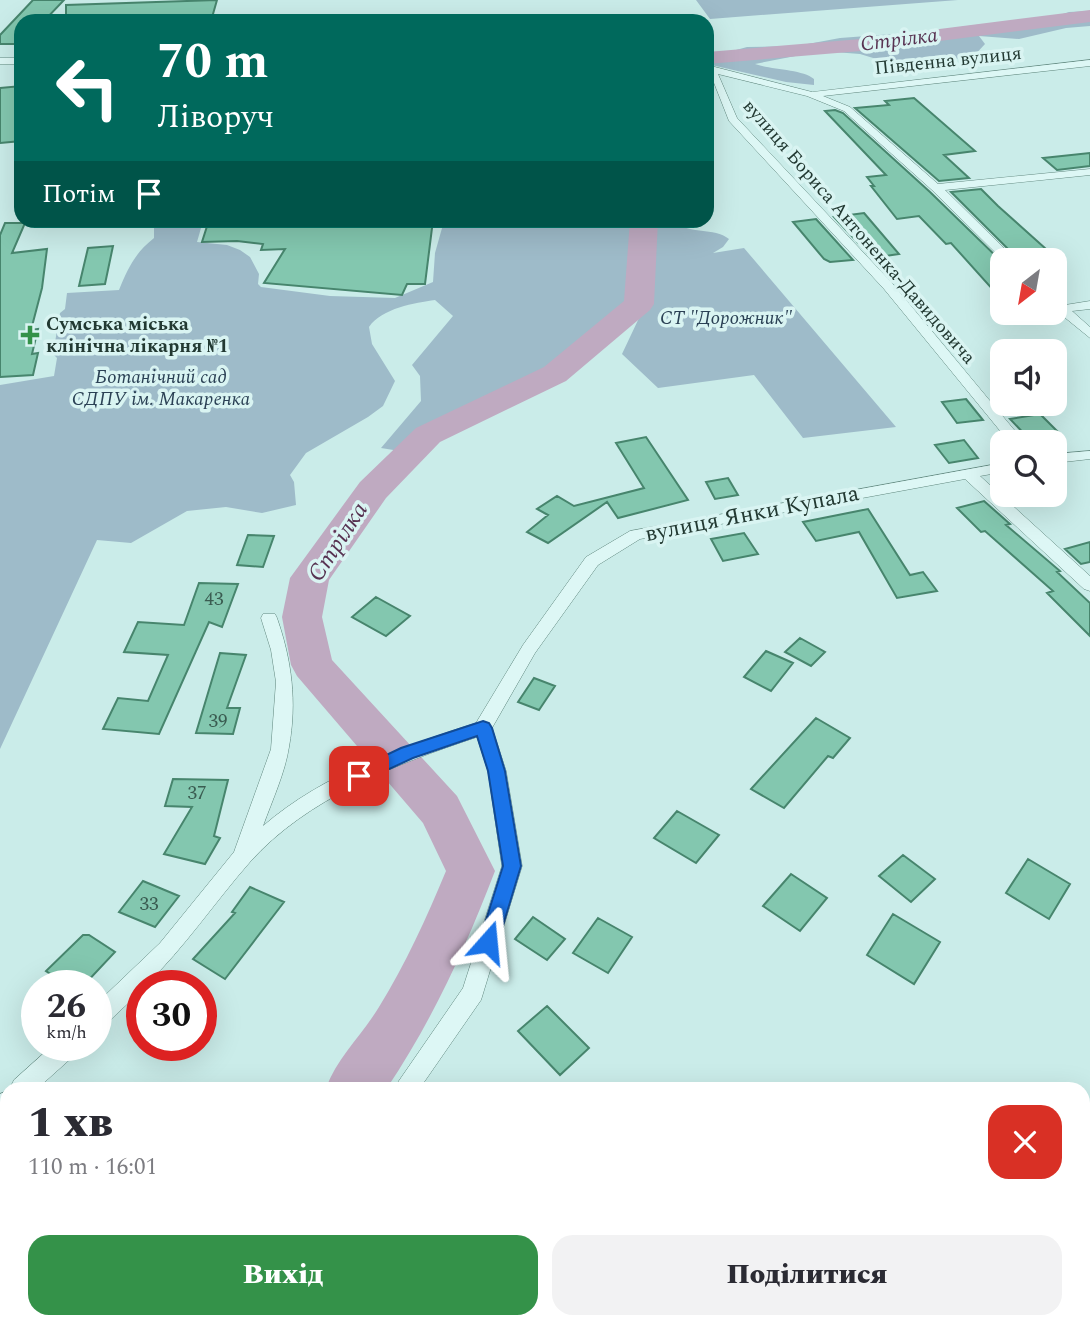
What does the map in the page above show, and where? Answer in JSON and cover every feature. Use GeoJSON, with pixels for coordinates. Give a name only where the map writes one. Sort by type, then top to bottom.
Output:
{"type":"FeatureCollection","features":[{"type":"Feature","properties":{"kind":"street","name":"Південна вулиця"},"geometry":{"type":"LineString","coordinates":[[810,94],[1090,63]]}},
{"type":"Feature","properties":{"kind":"street"},"geometry":{"type":"LineString","coordinates":[[714,70],[810,94],[847,109],[936,188],[998,248]]}},
{"type":"Feature","properties":{"kind":"street","name":"вулиця Бориса Антоненка-Давидовича"},"geometry":{"type":"LineString","coordinates":[[714,78],[732,119],[888,286],[1007,430]]}},
{"type":"Feature","properties":{"kind":"street"},"geometry":{"type":"LineString","coordinates":[[936,188],[1090,172]]}},
{"type":"Feature","properties":{"kind":"street"},"geometry":{"type":"LineString","coordinates":[[1068,306],[1090,305]]}},
{"type":"Feature","properties":{"kind":"street"},"geometry":{"type":"LineString","coordinates":[[1068,314],[1090,334]]}},
{"type":"Feature","properties":{"kind":"street"},"geometry":{"type":"LineString","coordinates":[[1067,457],[1090,454]]}},
{"type":"Feature","properties":{"kind":"street","name":"вулиця Янки Купала"},"geometry":{"type":"LineString","coordinates":[[483,728],[529,649],[592,561],[636,535],[990,469]]}},
{"type":"Feature","properties":{"kind":"street"},"geometry":{"type":"LineString","coordinates":[[968,473],[1090,585]]}},
{"type":"Feature","properties":{"kind":"street"},"geometry":{"type":"LineString","coordinates":[[243,856],[280,749],[285,682],[280,650],[269,618]]}},
{"type":"Feature","properties":{"kind":"street"},"geometry":{"type":"LineString","coordinates":[[112,1004],[168,950],[243,856],[298,807],[407,753],[483,728],[496,771],[512,866],[473,993],[410,1082]]}},
{"type":"Feature","properties":{"kind":"street"},"geometry":{"type":"LineString","coordinates":[[29,1082],[52,1061]]}},
{"type":"Feature","properties":{"kind":"green space"},"geometry":{"type":"Polygon","coordinates":[[[696,0],[958,0],[714,19],[714,14],[706,14],[696,0]]]}},
{"type":"Feature","properties":{"kind":"green space"},"geometry":{"type":"Polygon","coordinates":[[[1090,11],[1090,26],[1066,28],[1019,39],[979,36],[985,44],[972,58],[883,61],[860,54],[821,51],[755,64],[802,73],[814,79],[814,85],[786,82],[714,66],[714,53],[747,47],[797,46],[840,38],[1042,21],[1069,12],[1090,11]]]}},
{"type":"Feature","properties":{"kind":"green space"},"geometry":{"type":"Polygon","coordinates":[[[154,228],[201,228],[197,242],[227,245],[250,257],[259,274],[258,284],[261,287],[330,296],[395,298],[433,282],[435,253],[442,228],[686,228],[723,235],[729,239],[713,253],[744,248],[896,427],[803,438],[754,375],[658,388],[622,354],[639,318],[519,399],[488,408],[406,452],[381,448],[421,401],[420,376],[412,365],[453,316],[435,300],[390,311],[369,327],[372,344],[395,381],[383,406],[306,453],[290,475],[294,482],[296,505],[262,513],[226,507],[187,511],[131,543],[97,540],[0,749],[0,385],[54,376],[57,358],[53,354],[60,313],[65,309],[67,293],[119,290],[133,261],[154,238],[154,228]]]}},
{"type":"Feature","properties":{"kind":"building"},"geometry":{"type":"Polygon","coordinates":[[[33,0],[64,0],[51,14],[20,14],[33,0]]]}},
{"type":"Feature","properties":{"kind":"building"},"geometry":{"type":"Polygon","coordinates":[[[217,0],[213,14],[66,14],[66,5],[217,0]]]}},
{"type":"Feature","properties":{"kind":"building"},"geometry":{"type":"Polygon","coordinates":[[[14,20],[14,44],[0,44],[0,35],[14,20]]]}},
{"type":"Feature","properties":{"kind":"building"},"geometry":{"type":"Polygon","coordinates":[[[14,87],[14,142],[0,143],[0,88],[14,87]]]}},
{"type":"Feature","properties":{"kind":"building"},"geometry":{"type":"Polygon","coordinates":[[[914,98],[975,151],[944,155],[969,178],[939,181],[855,108],[889,105],[885,101],[914,98]]]}},
{"type":"Feature","properties":{"kind":"building"},"geometry":{"type":"Polygon","coordinates":[[[825,111],[843,113],[990,250],[990,286],[951,243],[946,244],[919,216],[897,219],[867,177],[886,175],[825,111]]]}},
{"type":"Feature","properties":{"kind":"building"},"geometry":{"type":"Polygon","coordinates":[[[1090,153],[1090,166],[1057,170],[1043,158],[1090,153]]]}},
{"type":"Feature","properties":{"kind":"building"},"geometry":{"type":"Polygon","coordinates":[[[981,189],[1045,248],[1007,248],[951,192],[981,189]]]}},
{"type":"Feature","properties":{"kind":"building"},"geometry":{"type":"Polygon","coordinates":[[[864,213],[899,254],[872,258],[834,217],[864,213]]]}},
{"type":"Feature","properties":{"kind":"building"},"geometry":{"type":"Polygon","coordinates":[[[816,219],[853,260],[830,262],[824,259],[793,222],[816,219]]]}},
{"type":"Feature","properties":{"kind":"building"},"geometry":{"type":"Polygon","coordinates":[[[5,223],[14,223],[14,228],[23,228],[12,253],[47,249],[42,288],[31,330],[38,329],[32,354],[38,353],[33,375],[0,377],[0,235],[5,223]]]}},
{"type":"Feature","properties":{"kind":"building"},"geometry":{"type":"Polygon","coordinates":[[[206,228],[432,228],[425,284],[407,284],[402,295],[264,283],[285,249],[261,250],[263,244],[237,241],[202,242],[206,228]]]}},
{"type":"Feature","properties":{"kind":"building"},"geometry":{"type":"Polygon","coordinates":[[[113,246],[105,284],[79,286],[88,248],[113,246]]]}},
{"type":"Feature","properties":{"kind":"building"},"geometry":{"type":"Polygon","coordinates":[[[966,399],[983,420],[957,423],[942,402],[966,399]]]}},
{"type":"Feature","properties":{"kind":"building"},"geometry":{"type":"Polygon","coordinates":[[[1042,416],[1056,430],[1021,430],[1010,419],[1042,416]]]}},
{"type":"Feature","properties":{"kind":"building"},"geometry":{"type":"Polygon","coordinates":[[[646,437],[688,500],[618,518],[607,502],[548,543],[527,532],[548,515],[537,509],[557,496],[574,506],[644,488],[616,443],[646,437]]]}},
{"type":"Feature","properties":{"kind":"building"},"geometry":{"type":"Polygon","coordinates":[[[964,440],[978,458],[949,463],[935,445],[964,440]]]}},
{"type":"Feature","properties":{"kind":"building"},"geometry":{"type":"Polygon","coordinates":[[[728,478],[738,495],[715,499],[706,482],[728,478]]]}},
{"type":"Feature","properties":{"kind":"building"},"geometry":{"type":"Polygon","coordinates":[[[984,501],[1010,524],[1006,525],[1060,571],[1057,572],[1090,603],[1090,636],[1047,593],[1053,591],[985,531],[981,532],[957,508],[984,501]]]}},
{"type":"Feature","properties":{"kind":"building"},"geometry":{"type":"Polygon","coordinates":[[[868,509],[910,575],[923,572],[937,591],[897,598],[859,532],[816,541],[803,522],[868,509]]]}},
{"type":"Feature","properties":{"kind":"building"},"geometry":{"type":"Polygon","coordinates":[[[744,533],[758,554],[723,561],[711,539],[744,533]]]}},
{"type":"Feature","properties":{"kind":"building"},"geometry":{"type":"Polygon","coordinates":[[[248,535],[274,536],[263,567],[237,565],[248,535]]]}},
{"type":"Feature","properties":{"kind":"building"},"geometry":{"type":"Polygon","coordinates":[[[1090,542],[1090,562],[1081,564],[1065,549],[1090,542]]]}},
{"type":"Feature","properties":{"kind":"building"},"geometry":{"type":"Polygon","coordinates":[[[199,583],[238,584],[222,627],[209,622],[159,734],[103,729],[118,698],[148,701],[168,655],[124,652],[138,622],[184,625],[199,583]]]}},
{"type":"Feature","properties":{"kind":"building"},"geometry":{"type":"Polygon","coordinates":[[[376,597],[410,616],[386,636],[352,617],[376,597]]]}},
{"type":"Feature","properties":{"kind":"building"},"geometry":{"type":"Polygon","coordinates":[[[800,638],[825,652],[811,666],[785,652],[800,638]]]}},
{"type":"Feature","properties":{"kind":"building"},"geometry":{"type":"Polygon","coordinates":[[[766,651],[793,663],[771,691],[744,677],[766,651]]]}},
{"type":"Feature","properties":{"kind":"building"},"geometry":{"type":"Polygon","coordinates":[[[220,653],[246,655],[227,708],[240,708],[233,734],[196,733],[220,653]]]}},
{"type":"Feature","properties":{"kind":"building"},"geometry":{"type":"Polygon","coordinates":[[[534,678],[555,686],[539,710],[518,702],[534,678]]]}},
{"type":"Feature","properties":{"kind":"building"},"geometry":{"type":"Polygon","coordinates":[[[816,718],[850,738],[833,758],[828,756],[784,808],[751,789],[816,718]]]}},
{"type":"Feature","properties":{"kind":"building"},"geometry":{"type":"Polygon","coordinates":[[[173,779],[228,780],[214,836],[220,838],[205,864],[164,854],[192,807],[165,806],[173,779]]]}},
{"type":"Feature","properties":{"kind":"building"},"geometry":{"type":"Polygon","coordinates":[[[677,811],[719,835],[696,863],[654,838],[677,811]]]}},
{"type":"Feature","properties":{"kind":"building"},"geometry":{"type":"Polygon","coordinates":[[[903,855],[935,879],[911,902],[879,876],[903,855]]]}},
{"type":"Feature","properties":{"kind":"building"},"geometry":{"type":"Polygon","coordinates":[[[1028,859],[1070,884],[1049,919],[1006,893],[1028,859]]]}},
{"type":"Feature","properties":{"kind":"building"},"geometry":{"type":"Polygon","coordinates":[[[791,874],[827,898],[800,931],[763,906],[791,874]]]}},
{"type":"Feature","properties":{"kind":"building"},"geometry":{"type":"Polygon","coordinates":[[[143,881],[179,896],[155,927],[119,912],[143,881]]]}},
{"type":"Feature","properties":{"kind":"building"},"geometry":{"type":"Polygon","coordinates":[[[250,887],[284,902],[225,979],[217,974],[217,970],[211,970],[193,959],[235,913],[232,912],[250,887]]]}},
{"type":"Feature","properties":{"kind":"building"},"geometry":{"type":"Polygon","coordinates":[[[893,914],[940,942],[914,984],[867,955],[893,914]]]}},
{"type":"Feature","properties":{"kind":"building"},"geometry":{"type":"Polygon","coordinates":[[[533,917],[565,939],[547,960],[515,939],[533,917]]]}},
{"type":"Feature","properties":{"kind":"building"},"geometry":{"type":"Polygon","coordinates":[[[598,918],[632,937],[608,973],[573,953],[598,918]]]}},
{"type":"Feature","properties":{"kind":"building"},"geometry":{"type":"Polygon","coordinates":[[[83,935],[89,935],[115,952],[98,970],[47,970],[83,935]]]}},
{"type":"Feature","properties":{"kind":"building"},"geometry":{"type":"Polygon","coordinates":[[[547,1006],[589,1048],[560,1075],[518,1031],[547,1006]]]}},
{"type":"Feature","properties":{"kind":"waterway","name":"Стрілка"},"geometry":{"type":"LineString","coordinates":[[714,57],[861,45],[1090,16]]}},
{"type":"Feature","properties":{"kind":"waterway","name":"Стрілка"},"geometry":{"type":"LineString","coordinates":[[358,1082],[398,1025],[451,921],[471,871],[440,810],[312,665],[302,617],[310,578],[373,490],[428,435],[555,374],[639,304],[644,228]]}},
{"type":"Feature","properties":{"kind":"place","name":"Сумська міська клінічна лікарня №1"},"geometry":{"type":"Point","coordinates":[30,335]}},
{"type":"Feature","properties":{"kind":"route"},"geometry":{"type":"LineString","coordinates":[[359,776],[407,753],[483,728],[496,771],[512,866],[488,942]]}},
{"type":"Feature","properties":{"kind":"park label","name":"СТ \"Дорожник\""},"geometry":{"type":"Point","coordinates":[726,318]}},
{"type":"Feature","properties":{"kind":"park label","name":"Ботанічний сад СДПУ ім. Макаренка"},"geometry":{"type":"Point","coordinates":[161,388]}}]}
